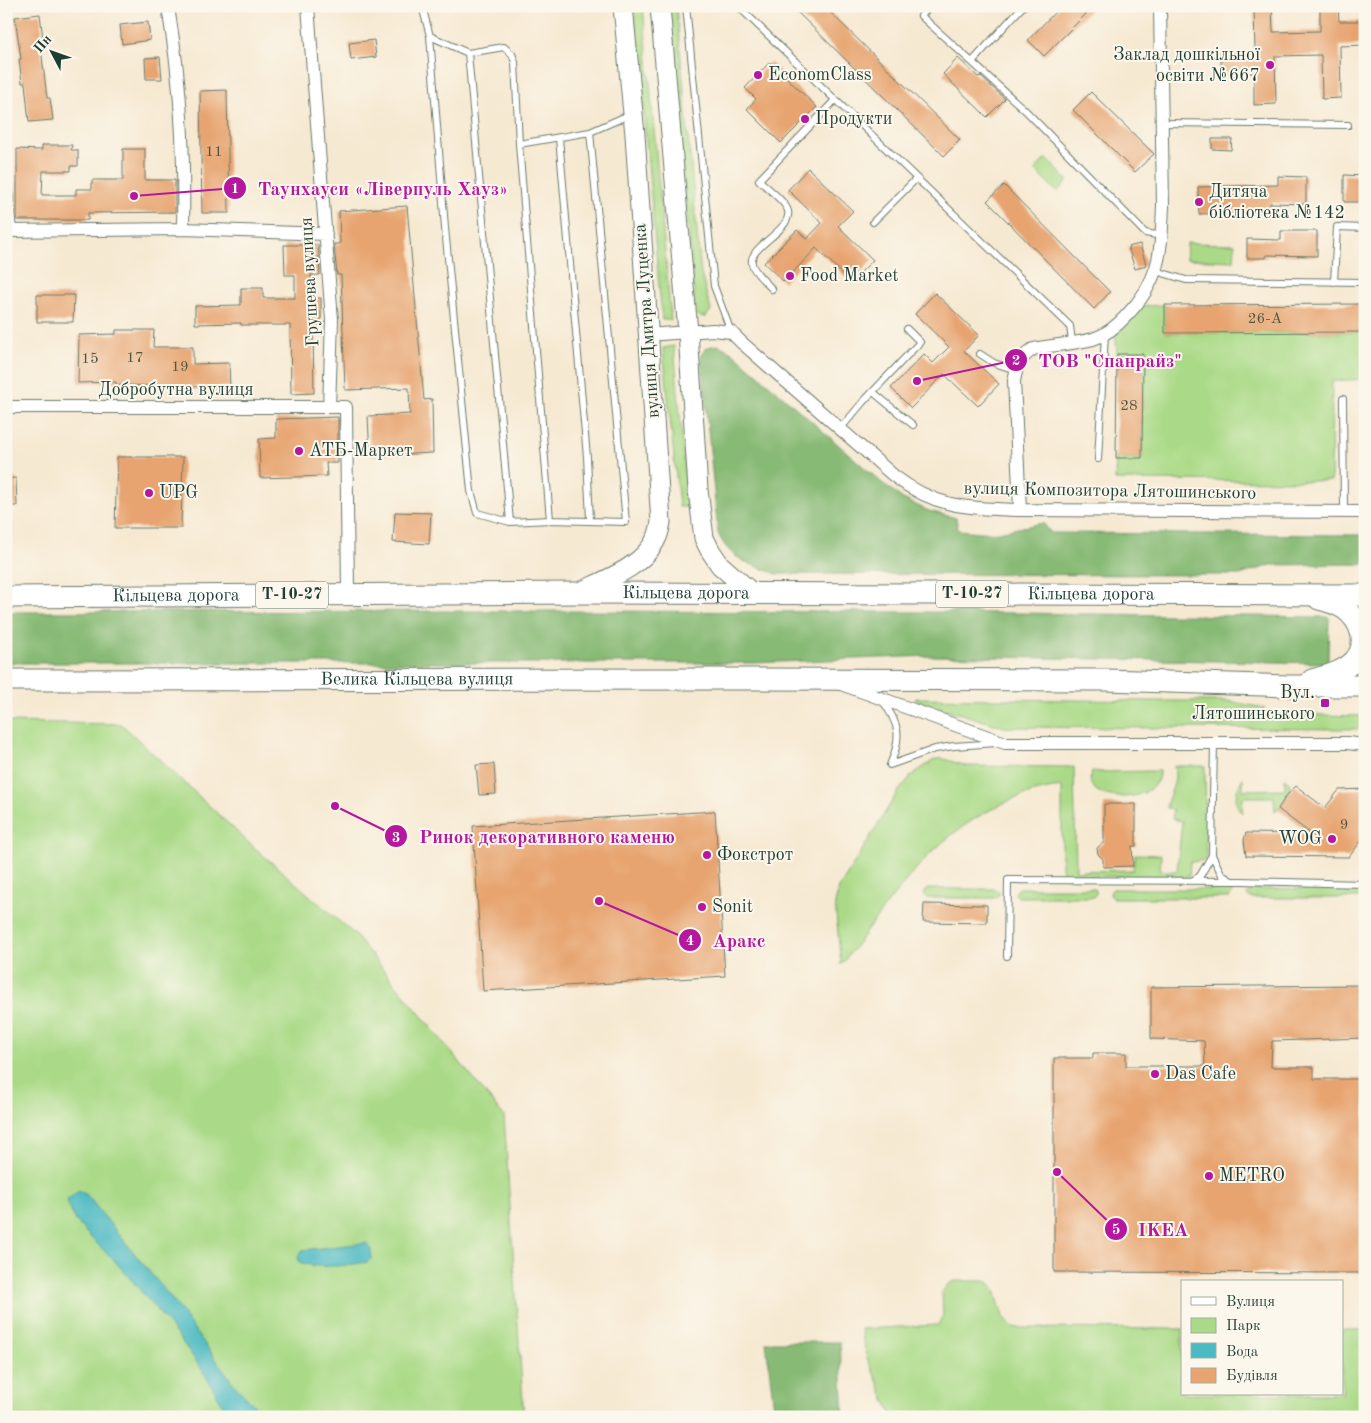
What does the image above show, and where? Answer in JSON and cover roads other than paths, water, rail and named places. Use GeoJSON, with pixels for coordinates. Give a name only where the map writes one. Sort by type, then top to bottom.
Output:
{"type":"FeatureCollection","features":[{"type":"Feature","properties":{"kind":"highway","name":"Кільцева дорога"},"geometry":{"type":"LineString","coordinates":[[6,597],[578,593],[1365,595]]}},
{"type":"Feature","properties":{"kind":"highway"},"geometry":{"type":"LineString","coordinates":[[1290,686],[1332,675],[1344,668],[1354,661],[1361,652],[1364,639],[1361,630],[1346,610],[1331,602],[1299,594]]}},
{"type":"Feature","properties":{"kind":"highway","name":"Велика Кільцева вулиця"},"geometry":{"type":"LineString","coordinates":[[6,680],[827,680]]}},
{"type":"Feature","properties":{"kind":"highway"},"geometry":{"type":"LineString","coordinates":[[827,680],[1106,680],[1290,686],[1365,686]]}},
{"type":"Feature","properties":{"kind":"main road","name":"вулиця Дмитра Луценка"},"geometry":{"type":"LineString","coordinates":[[578,593],[636,562],[648,552],[658,536],[661,522],[632,114],[622,6]]}},
{"type":"Feature","properties":{"kind":"main road"},"geometry":{"type":"LineString","coordinates":[[660,6],[688,332],[698,490],[704,538],[720,565],[752,593]]}},
{"type":"Feature","properties":{"kind":"street"},"geometry":{"type":"LineString","coordinates":[[168,6],[177,70],[182,130],[183,229]]}},
{"type":"Feature","properties":{"kind":"street","name":"Грушева вулиця"},"geometry":{"type":"LineString","coordinates":[[308,6],[332,320],[329,408]]}},
{"type":"Feature","properties":{"kind":"street"},"geometry":{"type":"LineString","coordinates":[[1020,510],[1014,381],[1017,364],[1033,348],[1094,339],[1105,334],[1137,305],[1148,290],[1156,271],[1162,236],[1163,206],[1160,6]]}},
{"type":"Feature","properties":{"kind":"street"},"geometry":{"type":"LineString","coordinates":[[6,188],[8,231],[183,229],[326,234]]}},
{"type":"Feature","properties":{"kind":"street"},"geometry":{"type":"LineString","coordinates":[[648,335],[713,330],[731,332]]}},
{"type":"Feature","properties":{"kind":"street","name":"вулиця Композитора Лятошинського"},"geometry":{"type":"LineString","coordinates":[[731,332],[894,476],[910,489],[929,498],[970,509],[1365,512]]}},
{"type":"Feature","properties":{"kind":"street","name":"Добробутна вулиця"},"geometry":{"type":"LineString","coordinates":[[6,407],[346,407],[348,594]]}},
{"type":"Feature","properties":{"kind":"street"},"geometry":{"type":"LineString","coordinates":[[827,680],[880,697],[1005,743],[1347,743],[1365,745]]}},
{"type":"Feature","properties":{"kind":"street"},"geometry":{"type":"LineString","coordinates":[[1347,743],[1365,737]]}},
{"type":"Feature","properties":{"kind":"lane"},"geometry":{"type":"LineString","coordinates":[[422,6],[430,36],[445,228],[471,491],[476,513],[510,522],[550,520],[626,522],[590,132]]}},
{"type":"Feature","properties":{"kind":"lane"},"geometry":{"type":"LineString","coordinates":[[693,6],[686,7],[714,286],[731,332]]}},
{"type":"Feature","properties":{"kind":"lane"},"geometry":{"type":"LineString","coordinates":[[738,6],[1070,326],[1072,342]]}},
{"type":"Feature","properties":{"kind":"lane"},"geometry":{"type":"LineString","coordinates":[[930,6],[922,16],[1035,120],[1144,233],[1162,236]]}},
{"type":"Feature","properties":{"kind":"lane"},"geometry":{"type":"LineString","coordinates":[[972,62],[1024,6]]}},
{"type":"Feature","properties":{"kind":"lane"},"geometry":{"type":"LineString","coordinates":[[430,36],[468,53],[504,47],[512,54],[514,62],[550,520]]}},
{"type":"Feature","properties":{"kind":"lane"},"geometry":{"type":"LineString","coordinates":[[468,53],[510,522]]}},
{"type":"Feature","properties":{"kind":"lane"},"geometry":{"type":"LineString","coordinates":[[772,289],[755,271],[752,264],[753,256],[784,224],[788,218],[788,212],[785,205],[759,180],[835,100]]}},
{"type":"Feature","properties":{"kind":"lane"},"geometry":{"type":"LineString","coordinates":[[519,144],[590,132],[632,114]]}},
{"type":"Feature","properties":{"kind":"lane"},"geometry":{"type":"LineString","coordinates":[[1162,123],[1348,125]]}},
{"type":"Feature","properties":{"kind":"lane"},"geometry":{"type":"LineString","coordinates":[[559,138],[587,457],[590,520]]}},
{"type":"Feature","properties":{"kind":"lane"},"geometry":{"type":"LineString","coordinates":[[873,222],[916,178]]}},
{"type":"Feature","properties":{"kind":"lane"},"geometry":{"type":"LineString","coordinates":[[1334,282],[1337,227],[1365,228]]}},
{"type":"Feature","properties":{"kind":"lane"},"geometry":{"type":"LineString","coordinates":[[1156,271],[1186,280],[1365,282]]}},
{"type":"Feature","properties":{"kind":"lane"},"geometry":{"type":"LineString","coordinates":[[841,428],[920,342],[907,329]]}},
{"type":"Feature","properties":{"kind":"lane"},"geometry":{"type":"LineString","coordinates":[[1098,459],[1105,334]]}},
{"type":"Feature","properties":{"kind":"lane"},"geometry":{"type":"LineString","coordinates":[[980,354],[994,363],[1016,370]]}},
{"type":"Feature","properties":{"kind":"lane"},"geometry":{"type":"LineString","coordinates":[[873,392],[913,425]]}},
{"type":"Feature","properties":{"kind":"lane"},"geometry":{"type":"LineString","coordinates":[[1344,399],[1344,512]]}},
{"type":"Feature","properties":{"kind":"lane"},"geometry":{"type":"LineString","coordinates":[[880,697],[890,711],[897,728],[897,750],[890,765],[935,749],[1005,743]]}},
{"type":"Feature","properties":{"kind":"lane"},"geometry":{"type":"LineString","coordinates":[[1214,743],[1212,855],[1222,875],[1231,881]]}},
{"type":"Feature","properties":{"kind":"lane"},"geometry":{"type":"LineString","coordinates":[[1191,881],[1200,876],[1212,855]]}},
{"type":"Feature","properties":{"kind":"lane"},"geometry":{"type":"LineString","coordinates":[[1007,956],[1008,880],[1365,884]]}},
{"type":"Feature","properties":{"kind":"water"},"geometry":{"type":"Polygon","coordinates":[[[78,1191],[86,1194],[175,1303],[236,1387],[266,1417],[216,1417],[224,1408],[190,1352],[163,1317],[75,1218],[67,1200],[78,1191]]]}},
{"type":"Feature","properties":{"kind":"water"},"geometry":{"type":"Polygon","coordinates":[[[366,1243],[370,1246],[372,1258],[368,1262],[316,1266],[299,1262],[298,1256],[303,1250],[366,1243]]]}},
{"type":"Feature","properties":{"kind":"place","name":"Заклад дошкільної освіти №667"},"geometry":{"type":"Point","coordinates":[1270,65]}},
{"type":"Feature","properties":{"kind":"place","name":"EconomClass"},"geometry":{"type":"Point","coordinates":[758,75]}},
{"type":"Feature","properties":{"kind":"place","name":"Продукти"},"geometry":{"type":"Point","coordinates":[805,119]}},
{"type":"Feature","properties":{"kind":"place","name":"Таунхауси «Ліверпуль Хауз»"},"geometry":{"type":"Point","coordinates":[134,196]}},
{"type":"Feature","properties":{"kind":"place","name":"Дитяча бібліотека №142"},"geometry":{"type":"Point","coordinates":[1199,202]}},
{"type":"Feature","properties":{"kind":"place","name":"Food Market"},"geometry":{"type":"Point","coordinates":[790,276]}},
{"type":"Feature","properties":{"kind":"place","name":"ТОВ \"Спанрайз\""},"geometry":{"type":"Point","coordinates":[917,381]}},
{"type":"Feature","properties":{"kind":"place","name":"АТБ-Маркет"},"geometry":{"type":"Point","coordinates":[299,451]}},
{"type":"Feature","properties":{"kind":"place","name":"UPG"},"geometry":{"type":"Point","coordinates":[149,493]}},
{"type":"Feature","properties":{"kind":"place","name":"Вул. Лятошинського"},"geometry":{"type":"Point","coordinates":[1325,703]}},
{"type":"Feature","properties":{"kind":"place","name":"Ринок декоративного каменю"},"geometry":{"type":"Point","coordinates":[335,806]}},
{"type":"Feature","properties":{"kind":"place","name":"WOG"},"geometry":{"type":"Point","coordinates":[1332,839]}},
{"type":"Feature","properties":{"kind":"place","name":"Фокстрот"},"geometry":{"type":"Point","coordinates":[707,855]}},
{"type":"Feature","properties":{"kind":"place","name":"Аракс"},"geometry":{"type":"Point","coordinates":[599,901]}},
{"type":"Feature","properties":{"kind":"place","name":"Sonit"},"geometry":{"type":"Point","coordinates":[702,907]}},
{"type":"Feature","properties":{"kind":"place","name":"Das Cafe"},"geometry":{"type":"Point","coordinates":[1155,1074]}},
{"type":"Feature","properties":{"kind":"place","name":"IKEA"},"geometry":{"type":"Point","coordinates":[1057,1172]}},
{"type":"Feature","properties":{"kind":"place","name":"METRO"},"geometry":{"type":"Point","coordinates":[1209,1176]}}]}
